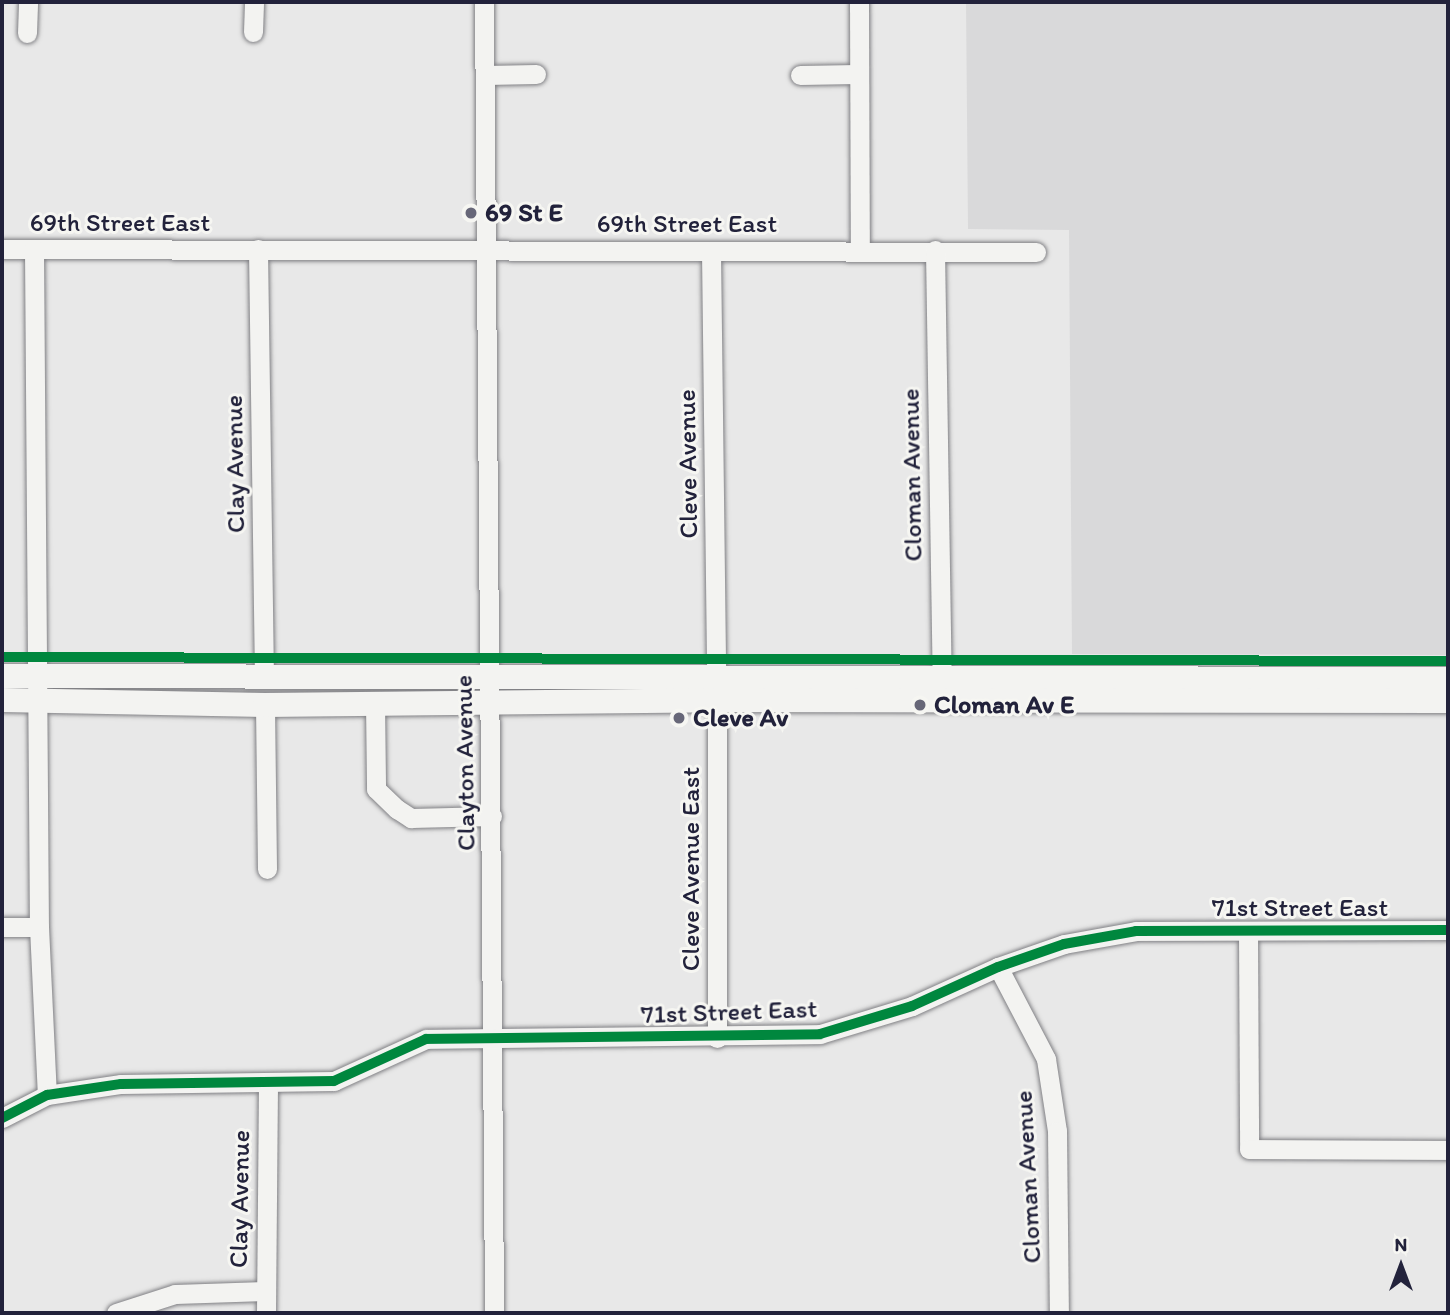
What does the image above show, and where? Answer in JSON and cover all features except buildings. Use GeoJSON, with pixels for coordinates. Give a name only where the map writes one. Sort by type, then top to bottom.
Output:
{"type":"FeatureCollection","features":[{"type":"Feature","properties":{"kind":"main road"},"geometry":{"type":"LineString","coordinates":[[2,700],[38,688],[264,677],[491,674],[717,688],[942,688],[1448,679]]}},
{"type":"Feature","properties":{"kind":"main road"},"geometry":{"type":"LineString","coordinates":[[2,676],[38,688],[265,705],[491,702],[717,688]]}},
{"type":"Feature","properties":{"kind":"main road"},"geometry":{"type":"LineString","coordinates":[[942,688],[1448,701]]}},
{"type":"Feature","properties":{"kind":"street"},"geometry":{"type":"LineString","coordinates":[[27,33],[28,2]]}},
{"type":"Feature","properties":{"kind":"street"},"geometry":{"type":"LineString","coordinates":[[253,32],[254,2]]}},
{"type":"Feature","properties":{"kind":"street","name":"Clayton Avenue"},"geometry":{"type":"LineString","coordinates":[[484,2],[494,1313]]}},
{"type":"Feature","properties":{"kind":"street"},"geometry":{"type":"LineString","coordinates":[[859,2],[857,74],[860,250]]}},
{"type":"Feature","properties":{"kind":"street"},"geometry":{"type":"LineString","coordinates":[[486,75],[536,74]]}},
{"type":"Feature","properties":{"kind":"street"},"geometry":{"type":"LineString","coordinates":[[800,75],[857,74]]}},
{"type":"Feature","properties":{"kind":"street","name":"69th Street East"},"geometry":{"type":"LineString","coordinates":[[2,249],[486,248],[1036,253]]}},
{"type":"Feature","properties":{"kind":"street"},"geometry":{"type":"LineString","coordinates":[[34,250],[38,927],[47,1095]]}},
{"type":"Feature","properties":{"kind":"street","name":"Clay Avenue"},"geometry":{"type":"LineString","coordinates":[[258,250],[264,677]]}},
{"type":"Feature","properties":{"kind":"street","name":"Cloman Avenue"},"geometry":{"type":"LineString","coordinates":[[935,250],[942,688]]}},
{"type":"Feature","properties":{"kind":"street","name":"Cleve Avenue"},"geometry":{"type":"LineString","coordinates":[[711,251],[717,688]]}},
{"type":"Feature","properties":{"kind":"street","name":"Cleve Avenue East"},"geometry":{"type":"LineString","coordinates":[[717,688],[718,1038]]}},
{"type":"Feature","properties":{"kind":"street"},"geometry":{"type":"LineString","coordinates":[[375,702],[376,789],[397,810],[411,818],[492,816]]}},
{"type":"Feature","properties":{"kind":"street"},"geometry":{"type":"LineString","coordinates":[[265,705],[267,869]]}},
{"type":"Feature","properties":{"kind":"street"},"geometry":{"type":"LineString","coordinates":[[2,927],[38,927]]}},
{"type":"Feature","properties":{"kind":"street","name":"71st Street East"},"geometry":{"type":"LineString","coordinates":[[2,1118],[47,1095],[121,1084],[268,1085],[334,1081],[426,1039],[718,1038],[820,1034],[912,1006],[998,967],[1064,944],[1136,931],[1448,929]]}},
{"type":"Feature","properties":{"kind":"street"},"geometry":{"type":"LineString","coordinates":[[1248,932],[1250,1149],[1448,1150]]}},
{"type":"Feature","properties":{"kind":"street","name":"Cloman Avenue"},"geometry":{"type":"LineString","coordinates":[[998,967],[1046,1059],[1057,1131],[1059,1313]]}},
{"type":"Feature","properties":{"kind":"street","name":"Clay Avenue"},"geometry":{"type":"LineString","coordinates":[[266,1313],[268,1085]]}},
{"type":"Feature","properties":{"kind":"street"},"geometry":{"type":"LineString","coordinates":[[116,1313],[175,1294],[265,1291]]}},
{"type":"Feature","properties":{"kind":"shaded area"},"geometry":{"type":"Polygon","coordinates":[[[966,2],[1448,2],[1448,655],[1072,654],[1069,230],[968,229],[966,2]]]}},
{"type":"Feature","properties":{"kind":"cycle path"},"geometry":{"type":"LineString","coordinates":[[2,657],[1448,661]]}},
{"type":"Feature","properties":{"kind":"cycle path"},"geometry":{"type":"LineString","coordinates":[[2,1118],[47,1095],[121,1084],[334,1081],[426,1039],[820,1034],[912,1006],[998,967],[1064,944],[1136,931],[1448,930]]}},
{"type":"Feature","properties":{"kind":"place","name":"69 St E"},"geometry":{"type":"Point","coordinates":[471,213]}},
{"type":"Feature","properties":{"kind":"place","name":"Cloman Av E"},"geometry":{"type":"Point","coordinates":[920,705]}},
{"type":"Feature","properties":{"kind":"place","name":"Cleve Av"},"geometry":{"type":"Point","coordinates":[679,718]}}]}
